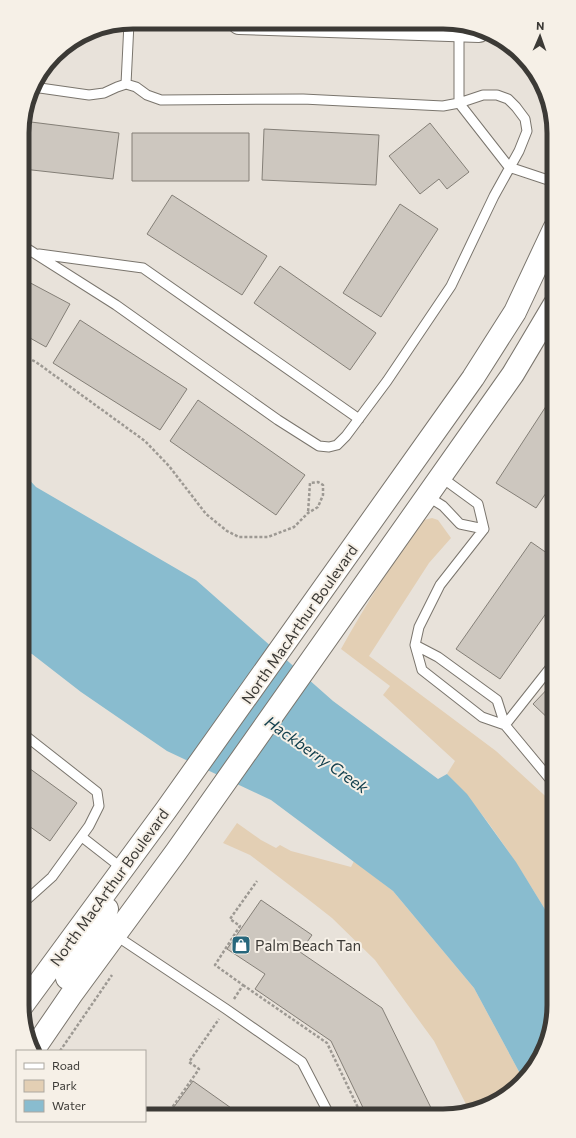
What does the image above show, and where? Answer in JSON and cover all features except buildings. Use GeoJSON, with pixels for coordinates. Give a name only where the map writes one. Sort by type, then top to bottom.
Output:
{"type":"FeatureCollection","features":[{"type":"Feature","properties":{"kind":"main road"},"geometry":{"type":"LineString","coordinates":[[412,29],[462,31]]}},
{"type":"Feature","properties":{"kind":"main road","name":"North MacArthur Boulevard"},"geometry":{"type":"LineString","coordinates":[[29,996],[166,810],[310,609],[481,365],[515,312],[547,245]]}},
{"type":"Feature","properties":{"kind":"main road","name":"North MacArthur Boulevard"},"geometry":{"type":"LineString","coordinates":[[37,1045],[192,829],[513,374],[547,317]]}},
{"type":"Feature","properties":{"kind":"main road"},"geometry":{"type":"LineString","coordinates":[[33,1033],[40,1013],[80,957],[125,878],[123,869]]}},
{"type":"Feature","properties":{"kind":"main road"},"geometry":{"type":"LineString","coordinates":[[29,991],[41,979]]}},
{"type":"Feature","properties":{"kind":"lane"},"geometry":{"type":"LineString","coordinates":[[126,84],[129,29]]}},
{"type":"Feature","properties":{"kind":"lane"},"geometry":{"type":"LineString","coordinates":[[469,32],[459,103],[509,167],[547,180]]}},
{"type":"Feature","properties":{"kind":"lane"},"geometry":{"type":"LineString","coordinates":[[29,250],[116,306],[271,416],[319,446],[329,447],[337,445],[359,419],[392,375],[451,286],[509,167],[519,151],[527,131],[525,119],[516,107],[508,99],[497,95],[484,95],[459,103],[443,106],[303,99],[161,100],[147,95],[136,87],[126,84],[117,86],[104,93],[89,95],[40,88]]}},
{"type":"Feature","properties":{"kind":"lane"},"geometry":{"type":"LineString","coordinates":[[35,254],[143,268],[359,419]]}},
{"type":"Feature","properties":{"kind":"lane"},"geometry":{"type":"LineString","coordinates":[[440,477],[478,504],[484,530]]}},
{"type":"Feature","properties":{"kind":"lane"},"geometry":{"type":"LineString","coordinates":[[427,496],[443,506],[460,524],[484,530]]}},
{"type":"Feature","properties":{"kind":"lane"},"geometry":{"type":"LineString","coordinates":[[484,530],[440,585],[419,627],[415,645],[422,670],[482,717],[505,725]]}},
{"type":"Feature","properties":{"kind":"lane"},"geometry":{"type":"LineString","coordinates":[[415,645],[438,657],[497,700],[505,725],[547,776]]}},
{"type":"Feature","properties":{"kind":"lane"},"geometry":{"type":"LineString","coordinates":[[505,725],[547,671]]}},
{"type":"Feature","properties":{"kind":"lane"},"geometry":{"type":"LineString","coordinates":[[29,738],[75,773],[97,792],[99,806],[82,837],[52,877],[29,898]]}},
{"type":"Feature","properties":{"kind":"lane"},"geometry":{"type":"LineString","coordinates":[[82,837],[123,869]]}},
{"type":"Feature","properties":{"kind":"lane"},"geometry":{"type":"LineString","coordinates":[[115,935],[302,1062],[326,1109]]}},
{"type":"Feature","properties":{"kind":"path"},"geometry":{"type":"LineString","coordinates":[[29,359],[36,362],[145,440],[169,466],[206,514],[227,532],[240,537],[268,537],[294,528],[308,513],[318,507],[323,495],[323,485],[318,482],[310,483],[308,513]]}},
{"type":"Feature","properties":{"kind":"path"},"geometry":{"type":"LineString","coordinates":[[243,985],[327,1043],[359,1109]]}},
{"type":"Feature","properties":{"kind":"green space"},"geometry":{"type":"Polygon","coordinates":[[[432,518],[438,520],[451,538],[429,563],[369,656],[496,751],[547,798],[547,913],[505,846],[463,791],[447,774],[455,761],[383,695],[390,686],[341,649],[370,599],[401,551],[424,520],[432,518]]]}},
{"type":"Feature","properties":{"kind":"green space"},"geometry":{"type":"Polygon","coordinates":[[[237,823],[261,840],[276,848],[280,845],[291,851],[351,867],[354,861],[393,891],[474,988],[521,1075],[506,1088],[495,1095],[477,1104],[467,1106],[434,1041],[375,960],[332,918],[309,900],[250,855],[223,843],[237,823]]]}},
{"type":"Feature","properties":{"kind":"water","name":"Hackberry Creek"},"geometry":{"type":"Polygon","coordinates":[[[29,479],[36,487],[196,580],[333,701],[438,779],[447,774],[467,794],[516,862],[547,913],[547,1012],[545,1026],[542,1039],[530,1063],[521,1075],[474,988],[393,891],[271,800],[167,751],[81,692],[32,654],[29,653],[29,479]]]}},
{"type":"Feature","properties":{"kind":"place","name":"Palm Beach Tan"},"geometry":{"type":"Point","coordinates":[241,945]}}]}
